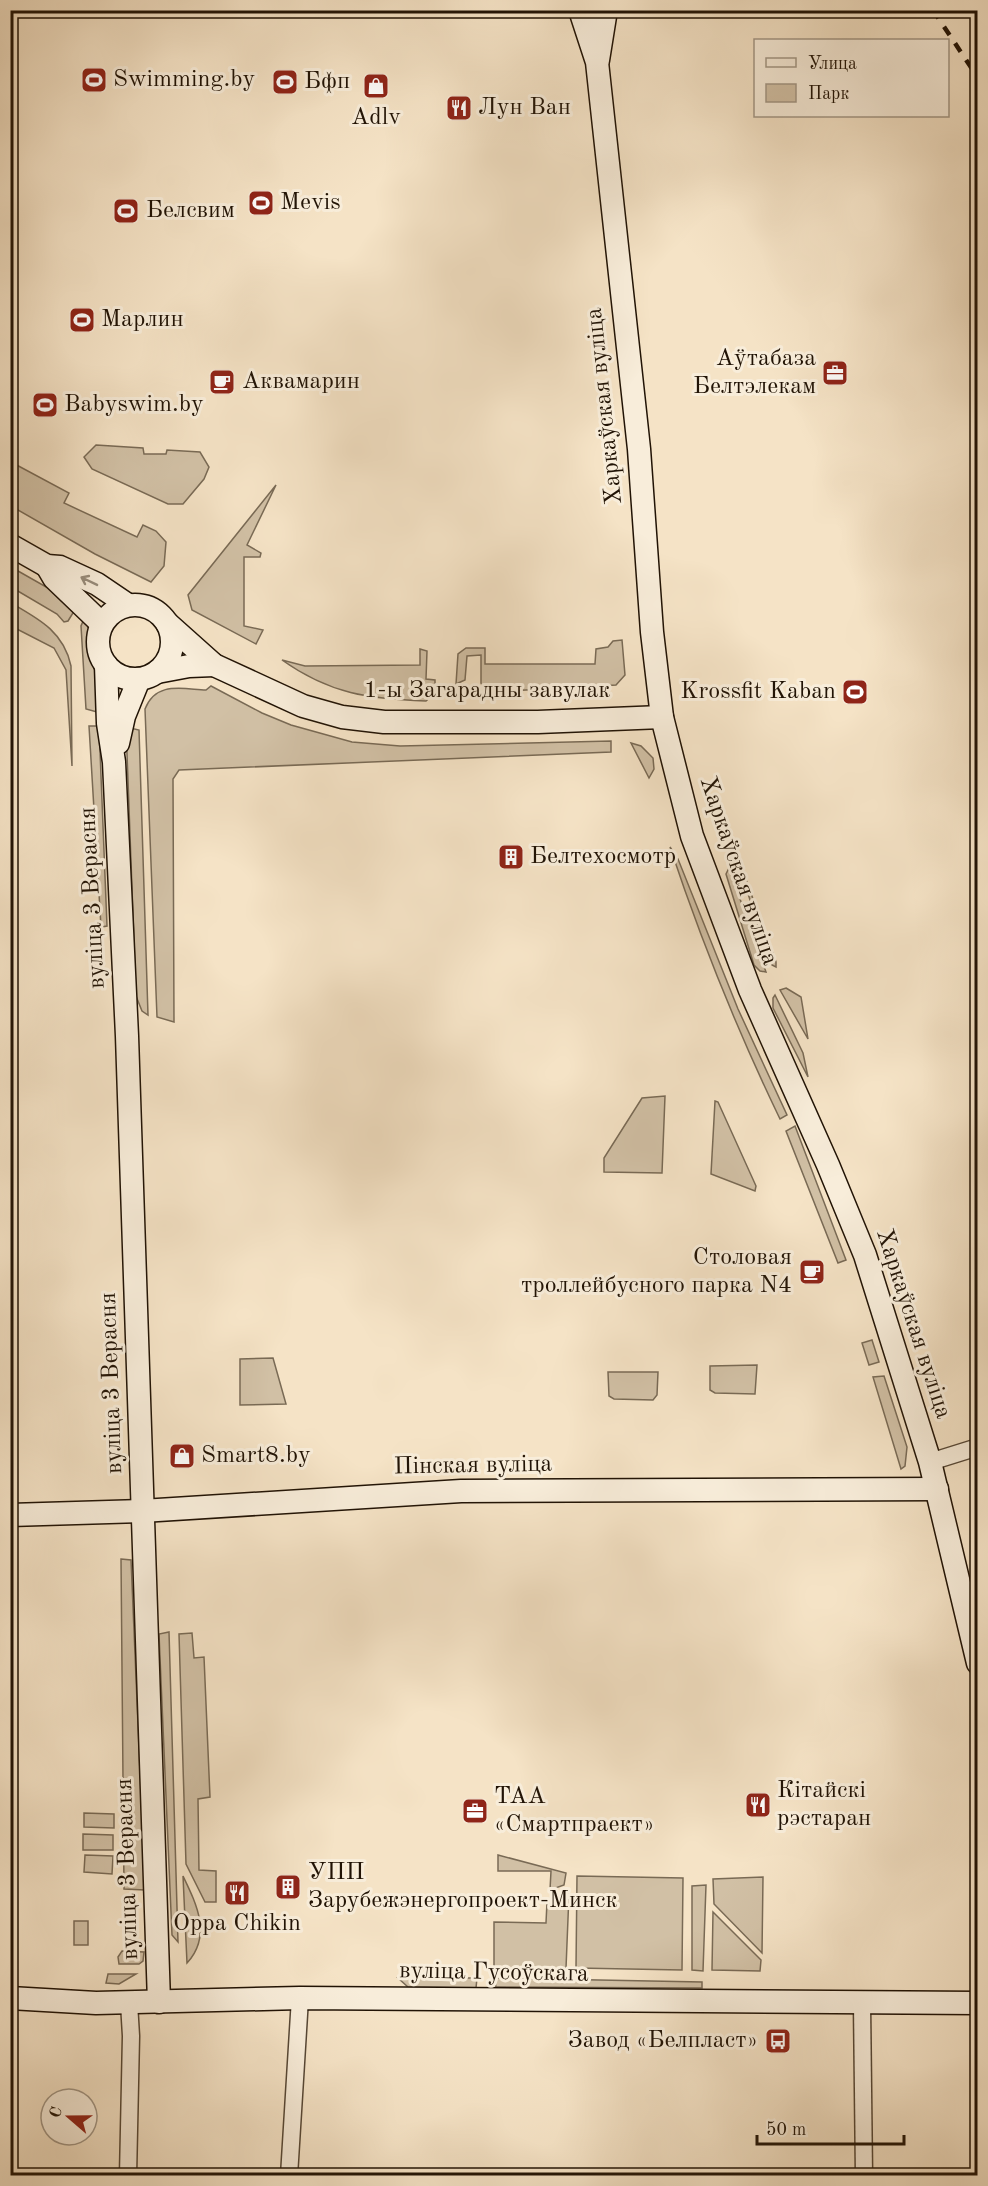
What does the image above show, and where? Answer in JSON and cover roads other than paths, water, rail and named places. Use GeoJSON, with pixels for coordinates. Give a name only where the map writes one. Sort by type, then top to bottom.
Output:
{"type":"FeatureCollection","features":[{"type":"Feature","properties":{"kind":"main road","name":"Харкаўская вуліца"},"geometry":{"type":"LineString","coordinates":[[580,10],[597,62],[639,449],[652,632],[662,717],[692,836],[750,990],[825,1156],[865,1255],[930,1462],[978,1663]]}},
{"type":"Feature","properties":{"kind":"main road","name":"Харкаўская вуліца"},"geometry":{"type":"LineString","coordinates":[[597,62],[606,10]]}},
{"type":"Feature","properties":{"kind":"main road"},"geometry":{"type":"LineString","coordinates":[[10,545],[47,566],[60,567],[97,584],[128,605]]}},
{"type":"Feature","properties":{"kind":"main road"},"geometry":{"type":"LineString","coordinates":[[47,566],[54,578],[102,624]]}},
{"type":"Feature","properties":{"kind":"main road"},"geometry":{"type":"LineString","coordinates":[[136,604],[154,609],[167,622],[171,631],[172,650],[148,675],[121,676],[106,665],[97,641],[102,624],[112,612],[136,604]]}},
{"type":"Feature","properties":{"kind":"main road","name":"1-ы Загарадны завулак"},"geometry":{"type":"LineString","coordinates":[[167,622],[214,665],[303,706],[342,717],[384,722],[538,722],[662,717]]}},
{"type":"Feature","properties":{"kind":"main road","name":"вуліца 3 Верасня"},"geometry":{"type":"LineString","coordinates":[[106,665],[108,723],[114,762],[127,1036],[159,2002]]}},
{"type":"Feature","properties":{"kind":"main road","name":"1-ы Загарадны завулак"},"geometry":{"type":"LineString","coordinates":[[148,675],[189,666],[214,665]]}},
{"type":"Feature","properties":{"kind":"main road","name":"вуліца 3 Верасня"},"geometry":{"type":"LineString","coordinates":[[114,762],[123,716],[148,675]]}},
{"type":"Feature","properties":{"kind":"main road","name":"Пінская вуліца"},"geometry":{"type":"LineString","coordinates":[[10,1515],[142,1511],[461,1491],[937,1489]]}},
{"type":"Feature","properties":{"kind":"main road","name":"вуліца Гусоўскага"},"geometry":{"type":"LineString","coordinates":[[10,1998],[129,2003],[300,1998],[862,2004],[978,2003]]}},
{"type":"Feature","properties":{"kind":"street"},"geometry":{"type":"LineString","coordinates":[[930,1462],[978,1448]]}},
{"type":"Feature","properties":{"kind":"street"},"geometry":{"type":"LineString","coordinates":[[289,2175],[300,1998]]}},
{"type":"Feature","properties":{"kind":"street"},"geometry":{"type":"LineString","coordinates":[[128,2175],[131,2036],[129,2003]]}},
{"type":"Feature","properties":{"kind":"street"},"geometry":{"type":"LineString","coordinates":[[862,2004],[864,2175]]}},
{"type":"Feature","properties":{"kind":"railway"},"geometry":{"type":"LineString","coordinates":[[933,10],[978,78]]}},
{"type":"Feature","properties":{"kind":"place","name":"Swimming.by"},"geometry":{"type":"Point","coordinates":[94,80]}},
{"type":"Feature","properties":{"kind":"place","name":"Бфп"},"geometry":{"type":"Point","coordinates":[285,82]}},
{"type":"Feature","properties":{"kind":"place","name":"Adlv"},"geometry":{"type":"Point","coordinates":[376,86]}},
{"type":"Feature","properties":{"kind":"place","name":"Лун Ван"},"geometry":{"type":"Point","coordinates":[459,108]}},
{"type":"Feature","properties":{"kind":"place","name":"Mevis"},"geometry":{"type":"Point","coordinates":[261,203]}},
{"type":"Feature","properties":{"kind":"place","name":"Белсвим"},"geometry":{"type":"Point","coordinates":[126,211]}},
{"type":"Feature","properties":{"kind":"place","name":"Марлин"},"geometry":{"type":"Point","coordinates":[82,320]}},
{"type":"Feature","properties":{"kind":"place","name":"Аўтабаза Белтэлекам"},"geometry":{"type":"Point","coordinates":[835,373]}},
{"type":"Feature","properties":{"kind":"place","name":"Аквамарин"},"geometry":{"type":"Point","coordinates":[222,382]}},
{"type":"Feature","properties":{"kind":"place","name":"Babyswim.by"},"geometry":{"type":"Point","coordinates":[45,405]}},
{"type":"Feature","properties":{"kind":"place","name":"Krossfit Kaban"},"geometry":{"type":"Point","coordinates":[855,692]}},
{"type":"Feature","properties":{"kind":"place","name":"Белтехосмотр"},"geometry":{"type":"Point","coordinates":[511,857]}},
{"type":"Feature","properties":{"kind":"place","name":"Столовая троллейбусного парка N4"},"geometry":{"type":"Point","coordinates":[812,1272]}},
{"type":"Feature","properties":{"kind":"place","name":"Smart8.by"},"geometry":{"type":"Point","coordinates":[182,1456]}},
{"type":"Feature","properties":{"kind":"place","name":"Кітайскі рэстаран"},"geometry":{"type":"Point","coordinates":[758,1805]}},
{"type":"Feature","properties":{"kind":"place","name":"ТАА «Смартпраект»"},"geometry":{"type":"Point","coordinates":[475,1811]}},
{"type":"Feature","properties":{"kind":"place","name":"УПП Зарубежэнергопроект-Минск"},"geometry":{"type":"Point","coordinates":[288,1887]}},
{"type":"Feature","properties":{"kind":"place","name":"Oppa Chikin"},"geometry":{"type":"Point","coordinates":[237,1893]}},
{"type":"Feature","properties":{"kind":"place","name":"Завод «Белпласт»"},"geometry":{"type":"Point","coordinates":[778,2041]}}]}
